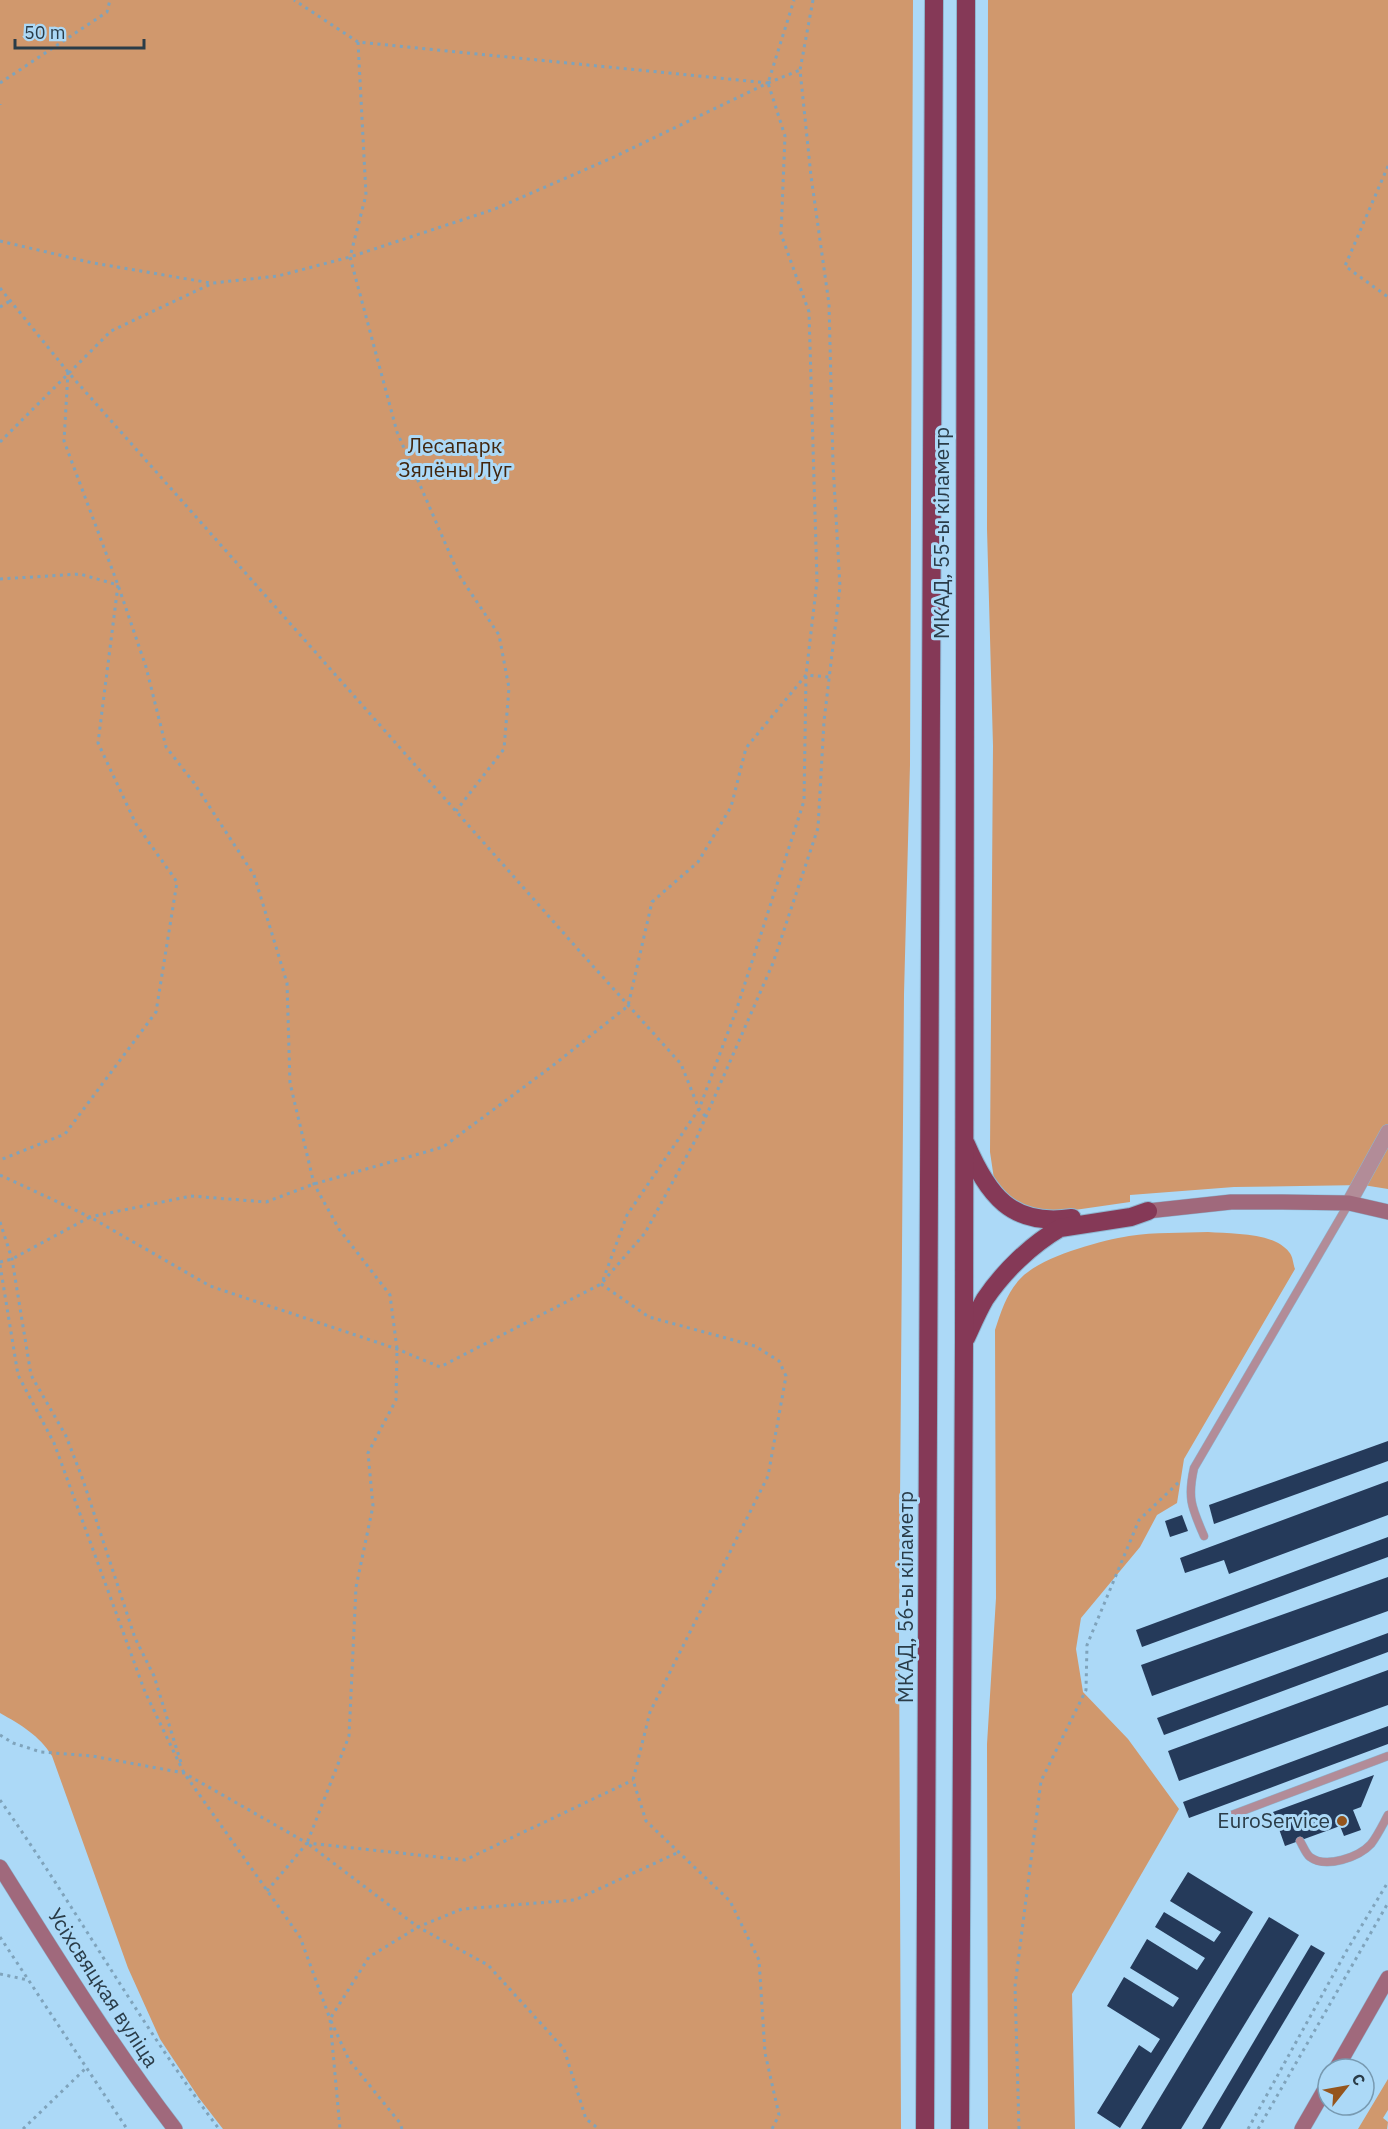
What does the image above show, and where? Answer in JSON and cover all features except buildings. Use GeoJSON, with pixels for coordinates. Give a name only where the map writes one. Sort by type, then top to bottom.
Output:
{"type":"FeatureCollection","features":[{"type":"Feature","properties":{"kind":"highway","name":"МКАД, 55-ы кіламетр"},"geometry":{"type":"LineString","coordinates":[[930,1064],[934,0]]}},
{"type":"Feature","properties":{"kind":"highway","name":"МКАД, 55-ы кіламетр"},"geometry":{"type":"LineString","coordinates":[[963,1138],[966,0]]}},
{"type":"Feature","properties":{"kind":"highway","name":"МКАД, 56-ы кіламетр"},"geometry":{"type":"LineString","coordinates":[[926,2129],[930,1064]]}},
{"type":"Feature","properties":{"kind":"highway"},"geometry":{"type":"LineString","coordinates":[[963,1138],[981,1178],[1004,1204],[1030,1217],[1053,1221],[1131,1208],[1148,1210]]}},
{"type":"Feature","properties":{"kind":"highway"},"geometry":{"type":"LineString","coordinates":[[960,2129],[963,1138]]}},
{"type":"Feature","properties":{"kind":"highway"},"geometry":{"type":"LineString","coordinates":[[964,1342],[984,1300],[1004,1274],[1051,1233],[1060,1227],[1131,1217],[1148,1210]]}},
{"type":"Feature","properties":{"kind":"main road"},"geometry":{"type":"LineString","coordinates":[[1148,1210],[1231,1202],[1349,1203],[1388,1212]]}},
{"type":"Feature","properties":{"kind":"main road","name":"Усіхсвяцкая вуліца"},"geometry":{"type":"LineString","coordinates":[[0,1867],[99,2022],[146,2091],[176,2129]]}},
{"type":"Feature","properties":{"kind":"main road"},"geometry":{"type":"LineString","coordinates":[[1343,2057],[1388,1978]]}},
{"type":"Feature","properties":{"kind":"main road"},"geometry":{"type":"LineString","coordinates":[[1302,2129],[1316,2105]]}},
{"type":"Feature","properties":{"kind":"street"},"geometry":{"type":"LineString","coordinates":[[1349,1203],[1388,1132]]}},
{"type":"Feature","properties":{"kind":"lane"},"geometry":{"type":"LineString","coordinates":[[1204,1536],[1193,1511],[1189,1489],[1194,1468],[1349,1203]]}},
{"type":"Feature","properties":{"kind":"lane"},"geometry":{"type":"LineString","coordinates":[[1229,1816],[1388,1755]]}},
{"type":"Feature","properties":{"kind":"lane"},"geometry":{"type":"LineString","coordinates":[[1283,1796],[1287,1806]]}},
{"type":"Feature","properties":{"kind":"lane"},"geometry":{"type":"LineString","coordinates":[[1300,1841],[1308,1857],[1320,1862],[1339,1860],[1357,1854],[1371,1844],[1388,1815]]}},
{"type":"Feature","properties":{"kind":"path"},"geometry":{"type":"LineString","coordinates":[[0,83],[107,12],[110,0]]}},
{"type":"Feature","properties":{"kind":"path"},"geometry":{"type":"LineString","coordinates":[[294,0],[358,42],[768,83]]}},
{"type":"Feature","properties":{"kind":"path"},"geometry":{"type":"LineString","coordinates":[[601,1284],[627,1215],[699,1109],[736,1011],[804,801],[806,675],[817,581],[809,312],[781,234],[785,136],[768,83],[794,0]]}},
{"type":"Feature","properties":{"kind":"path"},"geometry":{"type":"LineString","coordinates":[[0,1175],[90,1217],[210,1286],[397,1349],[440,1367],[601,1284],[645,1233],[697,1137],[773,963],[818,828],[824,721],[840,587],[833,464],[829,304],[811,177],[800,70],[813,0]]}},
{"type":"Feature","properties":{"kind":"path"},"geometry":{"type":"LineString","coordinates":[[358,42],[366,195],[351,257],[397,432],[459,575],[499,635],[509,688],[504,749],[456,812]]}},
{"type":"Feature","properties":{"kind":"path"},"geometry":{"type":"LineString","coordinates":[[0,242],[93,263],[213,283],[278,276],[351,257],[495,208],[800,70]]}},
{"type":"Feature","properties":{"kind":"path"},"geometry":{"type":"LineString","coordinates":[[1388,165],[1345,266],[1388,297]]}},
{"type":"Feature","properties":{"kind":"path"},"geometry":{"type":"LineString","coordinates":[[0,442],[111,331],[213,283]]}},
{"type":"Feature","properties":{"kind":"path"},"geometry":{"type":"LineString","coordinates":[[0,288],[69,372],[681,1064],[699,1109],[706,1117]]}},
{"type":"Feature","properties":{"kind":"path"},"geometry":{"type":"LineString","coordinates":[[0,307],[10,301]]}},
{"type":"Feature","properties":{"kind":"path"},"geometry":{"type":"LineString","coordinates":[[69,372],[64,441],[146,667],[166,747],[194,783],[254,875],[287,983],[290,1083],[314,1184],[339,1229],[390,1295],[397,1349],[396,1400],[368,1453],[373,1506],[356,1587],[349,1736],[307,1843],[267,1891]]}},
{"type":"Feature","properties":{"kind":"path"},"geometry":{"type":"LineString","coordinates":[[0,579],[80,574],[118,585]]}},
{"type":"Feature","properties":{"kind":"path"},"geometry":{"type":"LineString","coordinates":[[0,1160],[65,1134],[156,1012],[177,882],[136,824],[98,743],[118,585]]}},
{"type":"Feature","properties":{"kind":"path"},"geometry":{"type":"LineString","coordinates":[[806,675],[829,677]]}},
{"type":"Feature","properties":{"kind":"path"},"geometry":{"type":"LineString","coordinates":[[402,2129],[400,2123],[349,2060],[330,2019],[300,1937],[184,1773],[145,1692],[54,1443],[18,1375],[0,1263],[12,1259],[90,1217],[191,1196],[266,1202],[314,1184],[443,1147],[551,1067],[628,1006],[652,902],[698,862],[731,807],[746,748],[806,675]]}},
{"type":"Feature","properties":{"kind":"path"},"geometry":{"type":"LineString","coordinates":[[0,1222],[12,1259],[31,1375],[71,1447],[135,1638],[154,1676],[184,1773]]}},
{"type":"Feature","properties":{"kind":"path"},"geometry":{"type":"LineString","coordinates":[[601,1284],[649,1317],[755,1346],[778,1361],[786,1376],[768,1476],[650,1712],[633,1780],[646,1821],[730,1901],[759,1960],[765,2053],[779,2115],[772,2129]]}},
{"type":"Feature","properties":{"kind":"path"},"geometry":{"type":"LineString","coordinates":[[1019,2129],[1015,1986],[1041,1781],[1086,1690],[1087,1645],[1139,1520],[1194,1468]]}},
{"type":"Feature","properties":{"kind":"path"},"geometry":{"type":"LineString","coordinates":[[0,1735],[13,1743],[41,1752],[92,1756],[184,1773],[307,1843],[418,1928],[488,1965],[564,2049],[586,2119],[599,2129]]}},
{"type":"Feature","properties":{"kind":"path"},"geometry":{"type":"LineString","coordinates":[[307,1843],[465,1860],[633,1780]]}},
{"type":"Feature","properties":{"kind":"path"},"geometry":{"type":"LineString","coordinates":[[0,1800],[31,1844],[186,2085],[219,2129]]}},
{"type":"Feature","properties":{"kind":"path"},"geometry":{"type":"LineString","coordinates":[[340,2129],[330,2019],[369,1957],[418,1928],[462,1909],[575,1900],[679,1852]]}},
{"type":"Feature","properties":{"kind":"path"},"geometry":{"type":"LineString","coordinates":[[1248,2129],[1347,1950],[1388,1882]]}},
{"type":"Feature","properties":{"kind":"path"},"geometry":{"type":"LineString","coordinates":[[1258,2129],[1388,1903]]}},
{"type":"Feature","properties":{"kind":"path"},"geometry":{"type":"LineString","coordinates":[[0,1937],[127,2129]]}},
{"type":"Feature","properties":{"kind":"path"},"geometry":{"type":"LineString","coordinates":[[0,1974],[28,1980]]}},
{"type":"Feature","properties":{"kind":"path"},"geometry":{"type":"LineString","coordinates":[[23,2129],[86,2068]]}},
{"type":"Feature","properties":{"kind":"green space","name":"Лесапарк Зялёны Луг"},"geometry":{"type":"Polygon","coordinates":[[[0,0],[913,0],[910,765],[904,994],[899,1630],[901,2129],[223,2129],[199,2098],[160,2039],[128,1968],[52,1756],[35,1736],[0,1713],[0,0]]]}},
{"type":"Feature","properties":{"kind":"green space"},"geometry":{"type":"Polygon","coordinates":[[[988,0],[1388,0],[1388,1189],[1363,1185],[1234,1187],[1130,1195],[1130,1202],[1040,1215],[1011,1200],[994,1179],[990,1152],[993,746],[987,529],[988,0]]]}},
{"type":"Feature","properties":{"kind":"green space"},"geometry":{"type":"Polygon","coordinates":[[[1208,1232],[1252,1235],[1273,1241],[1282,1245],[1290,1254],[1295,1269],[1184,1459],[1177,1503],[1157,1515],[1140,1547],[1081,1618],[1076,1649],[1083,1692],[1128,1739],[1179,1809],[1072,1994],[1075,2129],[988,2129],[987,1744],[996,1598],[995,1330],[1014,1286],[1028,1272],[1055,1257],[1086,1246],[1129,1236],[1208,1232]]]}},
{"type":"Feature","properties":{"kind":"green space"},"geometry":{"type":"Polygon","coordinates":[[[1388,2079],[1388,2110],[1383,2118],[1388,2122],[1387,2129],[1358,2129],[1365,2117],[1376,2117],[1376,2099],[1388,2079]]]}},
{"type":"Feature","properties":{"kind":"place","name":"EuroService"},"geometry":{"type":"Point","coordinates":[1342,1821]}}]}
